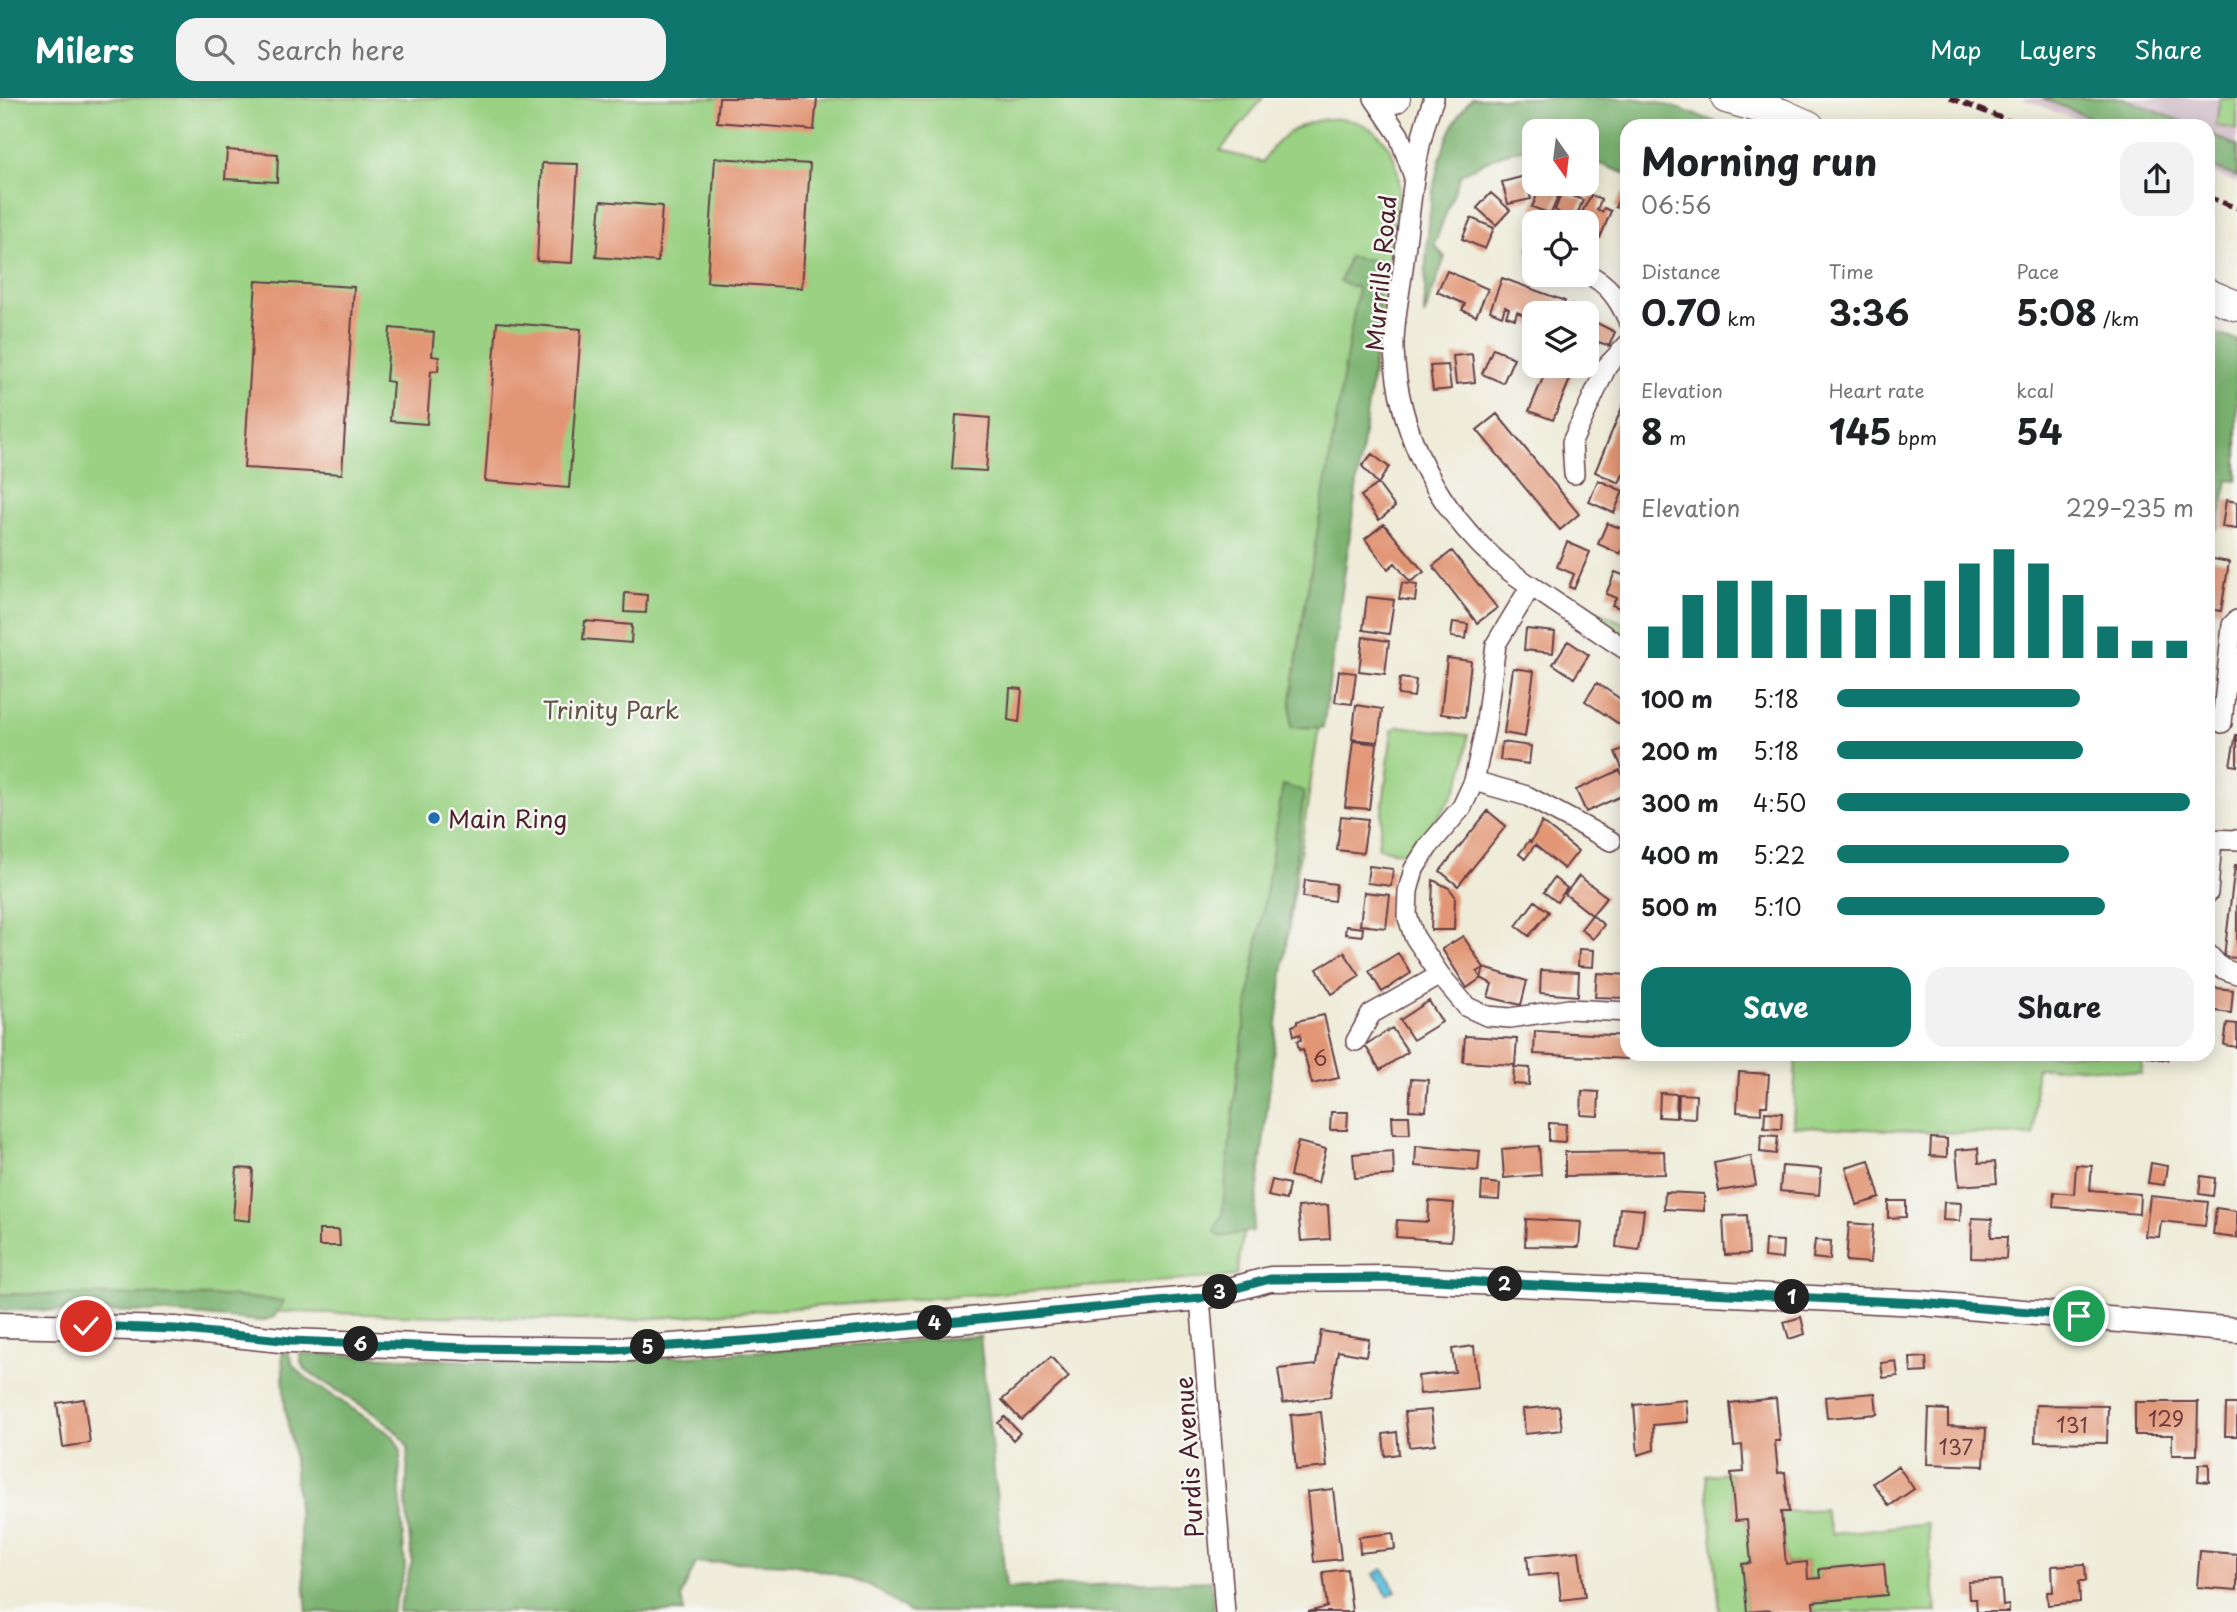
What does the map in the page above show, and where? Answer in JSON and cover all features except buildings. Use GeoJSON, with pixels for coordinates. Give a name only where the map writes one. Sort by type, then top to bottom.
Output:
{"type":"FeatureCollection","features":[{"type":"Feature","properties":{"kind":"main road"},"geometry":{"type":"LineString","coordinates":[[1381,98],[1395,98]]}},
{"type":"Feature","properties":{"kind":"main road"},"geometry":{"type":"LineString","coordinates":[[1726,98],[1793,119]]}},
{"type":"Feature","properties":{"kind":"main road"},"geometry":{"type":"LineString","coordinates":[[2215,297],[2237,306]]}},
{"type":"Feature","properties":{"kind":"street","name":"Murrills Road"},"geometry":{"type":"LineString","coordinates":[[1374,98],[1399,135],[1414,178]]}},
{"type":"Feature","properties":{"kind":"street","name":"Murrills Road"},"geometry":{"type":"LineString","coordinates":[[1434,98],[1414,178],[1394,348],[1398,388],[1406,423],[1419,457],[1438,494],[1496,561],[1620,646]]}},
{"type":"Feature","properties":{"kind":"street"},"geometry":{"type":"LineString","coordinates":[[1599,280],[1620,302]]}},
{"type":"Feature","properties":{"kind":"street"},"geometry":{"type":"LineString","coordinates":[[1573,474],[1572,442],[1607,366],[1620,352]]}},
{"type":"Feature","properties":{"kind":"street"},"geometry":{"type":"LineString","coordinates":[[1531,586],[1496,644],[1485,729],[1474,781],[1462,807],[1414,869],[1408,891],[1407,915],[1414,936],[1440,975],[1467,1007],[1487,1016],[1510,1018],[1569,1009],[1620,1012]]}},
{"type":"Feature","properties":{"kind":"street"},"geometry":{"type":"LineString","coordinates":[[2222,723],[2232,625],[2237,620]]}},
{"type":"Feature","properties":{"kind":"street"},"geometry":{"type":"LineString","coordinates":[[1474,781],[1527,796],[1611,841]]}},
{"type":"Feature","properties":{"kind":"street"},"geometry":{"type":"LineString","coordinates":[[2215,839],[2237,840]]}},
{"type":"Feature","properties":{"kind":"street"},"geometry":{"type":"LineString","coordinates":[[2215,962],[2221,968],[2237,974]]}},
{"type":"Feature","properties":{"kind":"street"},"geometry":{"type":"LineString","coordinates":[[1356,1041],[1371,1013],[1440,975]]}},
{"type":"Feature","properties":{"kind":"street"},"geometry":{"type":"LineString","coordinates":[[0,1325],[175,1329],[304,1342],[615,1350],[770,1339],[1200,1298],[1270,1279],[1390,1278],[1919,1303],[2237,1330]]}},
{"type":"Feature","properties":{"kind":"street","name":"Purdis Avenue"},"geometry":{"type":"LineString","coordinates":[[1200,1298],[1225,1612]]}},
{"type":"Feature","properties":{"kind":"shaded area"},"geometry":{"type":"Polygon","coordinates":[[[2021,98],[2237,98],[2237,183],[2215,174],[2215,119],[2074,119],[2021,98]]]}},
{"type":"Feature","properties":{"kind":"green space","name":"Trinity Park"},"geometry":{"type":"Polygon","coordinates":[[[0,98],[1263,98],[1220,151],[1263,162],[1279,141],[1299,127],[1322,120],[1344,119],[1366,126],[1383,140],[1395,161],[1399,190],[1237,1276],[615,1321],[0,1304],[0,98]]]}},
{"type":"Feature","properties":{"kind":"green space"},"geometry":{"type":"Polygon","coordinates":[[[1472,98],[1642,99],[1708,119],[1620,119],[1620,171],[1600,164],[1600,119],[1522,119],[1522,149],[1487,160],[1461,174],[1434,245],[1445,257],[1424,316],[1428,231],[1437,172],[1445,144],[1457,119],[1472,98]]]}},
{"type":"Feature","properties":{"kind":"green space"},"geometry":{"type":"Polygon","coordinates":[[[2042,98],[2123,98],[2176,119],[2093,119],[2042,98]]]}},
{"type":"Feature","properties":{"kind":"green space"},"geometry":{"type":"Polygon","coordinates":[[[2220,98],[2237,98],[2237,129],[2216,126],[2220,98]]]}},
{"type":"Feature","properties":{"kind":"green space"},"geometry":{"type":"Polygon","coordinates":[[[2215,136],[2237,146],[2237,177],[2215,168],[2215,136]]]}},
{"type":"Feature","properties":{"kind":"green space"},"geometry":{"type":"Polygon","coordinates":[[[1349,257],[1379,261],[1378,332],[1323,728],[1291,727],[1291,699],[1304,611],[1358,288],[1340,282],[1349,257]]]}},
{"type":"Feature","properties":{"kind":"green space"},"geometry":{"type":"Polygon","coordinates":[[[2215,334],[2237,340],[2237,481],[2228,480],[2218,527],[2215,530],[2215,334]]]}},
{"type":"Feature","properties":{"kind":"green space"},"geometry":{"type":"Polygon","coordinates":[[[1563,594],[1620,622],[1620,632],[1563,594]]]}},
{"type":"Feature","properties":{"kind":"green space"},"geometry":{"type":"Polygon","coordinates":[[[1399,726],[1468,735],[1464,767],[1455,791],[1408,854],[1378,848],[1392,730],[1399,726]]]}},
{"type":"Feature","properties":{"kind":"green space"},"geometry":{"type":"Polygon","coordinates":[[[1283,785],[1304,791],[1253,1231],[1221,1237],[1214,1231],[1222,1215],[1239,1059],[1283,785]]]}},
{"type":"Feature","properties":{"kind":"green space"},"geometry":{"type":"Polygon","coordinates":[[[1796,1061],[2142,1061],[2141,1074],[2083,1067],[2036,1068],[2034,1136],[1793,1126],[1796,1061]]]}},
{"type":"Feature","properties":{"kind":"green space"},"geometry":{"type":"Polygon","coordinates":[[[0,1294],[228,1296],[284,1301],[274,1317],[261,1321],[157,1312],[0,1310],[0,1294]]]}},
{"type":"Feature","properties":{"kind":"green space"},"geometry":{"type":"Polygon","coordinates":[[[980,1336],[1006,1588],[1211,1581],[1214,1612],[909,1612],[871,1586],[832,1573],[792,1564],[737,1562],[696,1563],[681,1596],[684,1612],[398,1612],[412,1561],[406,1505],[408,1449],[403,1440],[382,1419],[308,1371],[302,1364],[300,1353],[557,1365],[980,1336]]]}},
{"type":"Feature","properties":{"kind":"green space"},"geometry":{"type":"Polygon","coordinates":[[[282,1352],[288,1352],[293,1365],[305,1377],[393,1436],[401,1451],[399,1477],[405,1569],[392,1612],[307,1612],[293,1451],[285,1407],[282,1352]]]}},
{"type":"Feature","properties":{"kind":"green space"},"geometry":{"type":"Polygon","coordinates":[[[1731,1473],[1735,1520],[1747,1520],[1751,1563],[1742,1564],[1747,1612],[1720,1612],[1706,1475],[1731,1473]]]}},
{"type":"Feature","properties":{"kind":"green space"},"geometry":{"type":"Polygon","coordinates":[[[1824,1509],[1832,1534],[1927,1523],[1936,1612],[1814,1612],[1813,1602],[1886,1595],[1883,1563],[1820,1569],[1820,1578],[1808,1579],[1807,1562],[1786,1564],[1781,1512],[1824,1509]]]}},
{"type":"Feature","properties":{"kind":"water"},"geometry":{"type":"Polygon","coordinates":[[[1383,1569],[1396,1591],[1388,1596],[1374,1574],[1383,1569]]]}},
{"type":"Feature","properties":{"kind":"railway"},"geometry":{"type":"LineString","coordinates":[[1950,98],[2004,119]]}},
{"type":"Feature","properties":{"kind":"railway"},"geometry":{"type":"LineString","coordinates":[[2215,200],[2237,208]]}},
{"type":"Feature","properties":{"kind":"place","name":"Main Ring"},"geometry":{"type":"Point","coordinates":[434,818]}},
{"type":"Feature","properties":{"kind":"route"},"geometry":{"type":"LineString","coordinates":[[86,1326],[175,1329],[291,1341],[615,1350],[770,1339],[1200,1298],[1270,1279],[1390,1278],[1919,1303],[2079,1316]]}}]}
